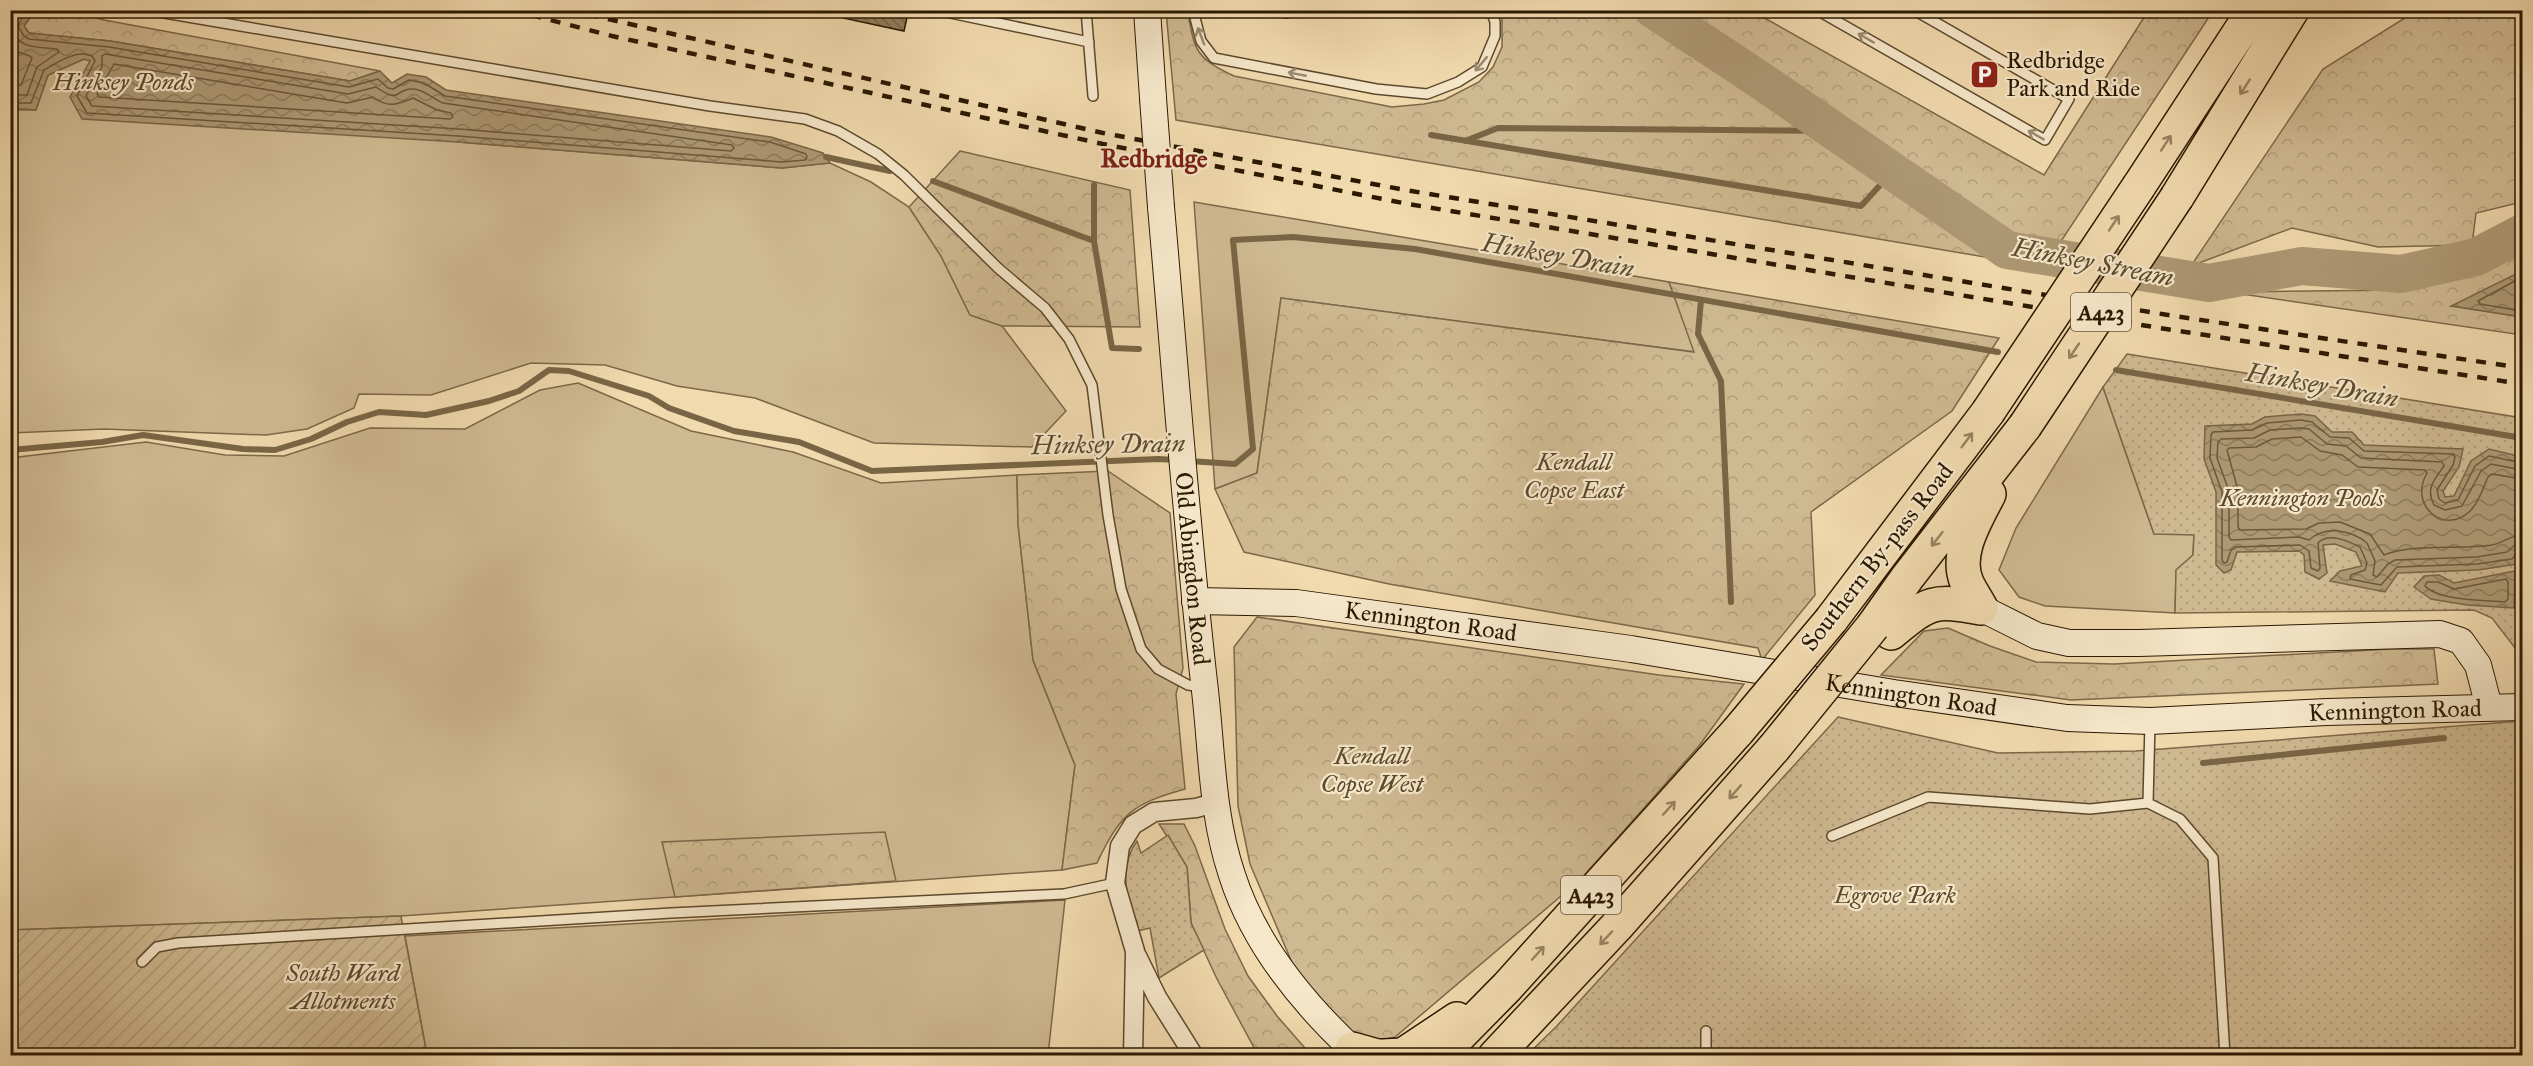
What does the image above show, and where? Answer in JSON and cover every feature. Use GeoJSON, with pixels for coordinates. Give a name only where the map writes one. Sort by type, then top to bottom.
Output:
{"type":"FeatureCollection","features":[{"type":"Feature","properties":{"kind":"highway","name":"Southern By-pass Road"},"geometry":{"type":"LineString","coordinates":[[1439,1056],[1507,987],[1738,730],[1831,620],[1988,412],[2254,10]]}},
{"type":"Feature","properties":{"kind":"highway","name":"A423"},"geometry":{"type":"LineString","coordinates":[[2284,24],[2311,10]]}},
{"type":"Feature","properties":{"kind":"highway","name":"Southern By-pass Road"},"geometry":{"type":"LineString","coordinates":[[1495,1056],[1616,927],[1816,697],[1882,630],[1907,578],[2025,426],[2176,197],[2284,24]]}},
{"type":"Feature","properties":{"kind":"highway"},"geometry":{"type":"LineString","coordinates":[[1982,608],[1966,582],[1963,560],[1971,529],[2025,426]]}},
{"type":"Feature","properties":{"kind":"highway"},"geometry":{"type":"LineString","coordinates":[[1882,630],[1935,603],[1955,603],[1982,608]]}},
{"type":"Feature","properties":{"kind":"highway"},"geometry":{"type":"LineString","coordinates":[[1366,1054],[1403,1055],[1507,987]]}},
{"type":"Feature","properties":{"kind":"street","name":"Old Abingdon Road"},"geometry":{"type":"LineString","coordinates":[[1147,10],[1186,501],[1215,803],[1232,875],[1264,943],[1316,1014],[1366,1054]]}},
{"type":"Feature","properties":{"kind":"street","name":"Kennington Road"},"geometry":{"type":"LineString","coordinates":[[1195,601],[1296,603],[1631,649],[2067,718],[2150,721],[2523,707]]}},
{"type":"Feature","properties":{"kind":"street"},"geometry":{"type":"LineString","coordinates":[[1982,608],[2037,636],[2069,643],[2440,634],[2461,641],[2478,665],[2489,707]]}},
{"type":"Feature","properties":{"kind":"street"},"geometry":{"type":"LineString","coordinates":[[1194,1056],[1157,997],[1134,951],[1115,883],[1120,846],[1133,825],[1154,812],[1196,808],[1215,803]]}},
{"type":"Feature","properties":{"kind":"street"},"geometry":{"type":"LineString","coordinates":[[1133,1056],[1134,951]]}},
{"type":"Feature","properties":{"kind":"lane"},"geometry":{"type":"LineString","coordinates":[[147,10],[710,106],[805,119],[838,130],[878,154],[998,268],[1046,309],[1069,339],[1092,385],[1108,515],[1121,589],[1141,649],[1158,669],[1188,685],[1205,688]]}},
{"type":"Feature","properties":{"kind":"lane"},"geometry":{"type":"LineString","coordinates":[[936,10],[1089,42]]}},
{"type":"Feature","properties":{"kind":"lane"},"geometry":{"type":"LineString","coordinates":[[1086,10],[1093,96]]}},
{"type":"Feature","properties":{"kind":"lane"},"geometry":{"type":"LineString","coordinates":[[1193,10],[1201,41],[1214,58],[1376,89],[1427,94],[1458,82],[1482,68],[1495,36],[1495,22],[1491,10]]}},
{"type":"Feature","properties":{"kind":"lane"},"geometry":{"type":"LineString","coordinates":[[1272,10],[1287,13]]}},
{"type":"Feature","properties":{"kind":"lane"},"geometry":{"type":"LineString","coordinates":[[1817,10],[2045,140],[2069,99],[1914,10]]}},
{"type":"Feature","properties":{"kind":"lane"},"geometry":{"type":"LineString","coordinates":[[2148,803],[2150,721]]}},
{"type":"Feature","properties":{"kind":"lane"},"geometry":{"type":"LineString","coordinates":[[1832,836],[1928,797],[2090,809],[2148,803],[2180,819],[2213,858],[2225,1056]]}},
{"type":"Feature","properties":{"kind":"lane"},"geometry":{"type":"LineString","coordinates":[[142,962],[157,947],[178,944],[671,913],[1064,894],[1115,883]]}},
{"type":"Feature","properties":{"kind":"lane"},"geometry":{"type":"LineString","coordinates":[[1706,1031],[1706,1056]]}},
{"type":"Feature","properties":{"kind":"green space"},"geometry":{"type":"Polygon","coordinates":[[[35,11],[74,11],[104,20],[380,71],[350,81],[110,41],[29,33],[24,26],[35,11]]]}},
{"type":"Feature","properties":{"kind":"green space"},"geometry":{"type":"Polygon","coordinates":[[[1166,11],[1188,11],[1192,36],[1199,52],[1212,64],[1234,76],[1392,107],[1444,100],[1479,82],[1493,67],[1502,47],[1502,11],[1752,11],[2044,175],[2148,11],[2213,11],[2044,267],[1176,120],[1166,11]]]}},
{"type":"Feature","properties":{"kind":"green space"},"geometry":{"type":"Polygon","coordinates":[[[2416,11],[2522,11],[2522,202],[2476,213],[2472,245],[2378,247],[2292,228],[2191,266],[2323,69],[2416,11]]]}},
{"type":"Feature","properties":{"kind":"green space"},"geometry":{"type":"Polygon","coordinates":[[[84,59],[458,142],[782,168],[830,163],[871,182],[909,207],[941,256],[970,315],[1002,326],[1066,411],[1032,447],[874,443],[755,398],[677,386],[605,365],[531,363],[431,395],[359,394],[354,408],[307,429],[266,435],[104,429],[11,433],[10,110],[36,110],[48,75],[84,59]]]}},
{"type":"Feature","properties":{"kind":"green space"},"geometry":{"type":"Polygon","coordinates":[[[960,151],[1130,190],[1140,327],[1002,326],[970,315],[941,256],[909,207],[960,151]]]}},
{"type":"Feature","properties":{"kind":"green space"},"geometry":{"type":"Polygon","coordinates":[[[1194,202],[1669,282],[1695,352],[1281,298],[1257,473],[1215,489],[1194,202]]]}},
{"type":"Feature","properties":{"kind":"green space"},"geometry":{"type":"Polygon","coordinates":[[[2522,255],[2522,335],[2228,292],[2398,290],[2493,266],[2522,255]]]}},
{"type":"Feature","properties":{"kind":"green space","name":"Kendall Copse East"},"geometry":{"type":"Polygon","coordinates":[[[1669,282],[1999,338],[1952,411],[1811,512],[1815,595],[1762,660],[1758,648],[1389,584],[1244,552],[1215,489],[1257,473],[1281,298],[1694,352],[1669,282]]]}},
{"type":"Feature","properties":{"kind":"green space","name":"Kennington Pools"},"geometry":{"type":"Polygon","coordinates":[[[2127,354],[2522,418],[2522,657],[2492,618],[2474,610],[2175,613],[2176,570],[2193,555],[2194,535],[2154,534],[2103,387],[2127,354]]]}},
{"type":"Feature","properties":{"kind":"green space"},"geometry":{"type":"Polygon","coordinates":[[[578,383],[691,431],[793,452],[881,483],[1017,475],[1018,524],[1033,660],[1075,765],[1062,870],[401,916],[11,930],[10,458],[146,442],[225,455],[284,456],[370,428],[465,429],[540,390],[578,383]]]}},
{"type":"Feature","properties":{"kind":"green space"},"geometry":{"type":"Polygon","coordinates":[[[2103,387],[2154,534],[2194,534],[2193,555],[2176,570],[2175,613],[2045,606],[2019,597],[1999,570],[2016,528],[2103,387]]]}},
{"type":"Feature","properties":{"kind":"green space"},"geometry":{"type":"Polygon","coordinates":[[[1108,471],[1170,513],[1183,668],[1176,694],[1185,789],[1152,800],[1130,813],[1113,832],[1097,863],[1062,870],[1075,765],[1033,660],[1018,524],[1017,475],[1108,471]]]}},
{"type":"Feature","properties":{"kind":"green space","name":"Kendall Copse West"},"geometry":{"type":"Polygon","coordinates":[[[1257,617],[1659,675],[1744,684],[1699,746],[1581,879],[1395,1037],[1378,1041],[1356,1036],[1340,1024],[1296,972],[1250,864],[1238,806],[1234,647],[1257,617]]]}},
{"type":"Feature","properties":{"kind":"green space"},"geometry":{"type":"Polygon","coordinates":[[[1948,628],[2036,662],[2114,664],[2392,649],[2434,649],[2438,684],[2071,700],[1881,675],[1924,631],[1948,628]]]}},
{"type":"Feature","properties":{"kind":"green space","name":"Egrove Park"},"geometry":{"type":"Polygon","coordinates":[[[1838,717],[1998,753],[2136,751],[2522,721],[2522,1055],[1526,1056],[1556,1027],[1838,717]]]}},
{"type":"Feature","properties":{"kind":"green space"},"geometry":{"type":"Polygon","coordinates":[[[1159,824],[1184,824],[1195,846],[1225,929],[1248,976],[1277,1016],[1311,1055],[1258,1055],[1217,979],[1191,923],[1187,867],[1159,824]]]}},
{"type":"Feature","properties":{"kind":"green space"},"geometry":{"type":"Polygon","coordinates":[[[885,832],[896,881],[675,897],[662,842],[885,832]]]}},
{"type":"Feature","properties":{"kind":"green space"},"geometry":{"type":"Polygon","coordinates":[[[1168,835],[1187,867],[1191,923],[1204,950],[1159,978],[1150,928],[1133,932],[1126,873],[1127,862],[1137,841],[1141,853],[1168,835]]]}},
{"type":"Feature","properties":{"kind":"green space"},"geometry":{"type":"Polygon","coordinates":[[[1065,900],[1048,1055],[427,1055],[405,936],[1065,900]]]}},
{"type":"Feature","properties":{"kind":"green space","name":"South Ward Allotments"},"geometry":{"type":"Polygon","coordinates":[[[401,916],[427,1055],[18,1055],[11,1013],[10,930],[401,916]]]}},
{"type":"Feature","properties":{"kind":"water","name":"Hinksey Ponds"},"geometry":{"type":"Polygon","coordinates":[[[10,11],[35,11],[24,26],[29,33],[110,41],[350,81],[380,71],[392,83],[407,74],[426,77],[446,90],[771,137],[823,153],[830,163],[782,168],[458,142],[82,119],[70,97],[90,61],[84,59],[48,75],[36,110],[11,108],[10,11]]]}},
{"type":"Feature","properties":{"kind":"water"},"geometry":{"type":"Polygon","coordinates":[[[2522,271],[2522,317],[2451,306],[2522,271]]]}},
{"type":"Feature","properties":{"kind":"water"},"geometry":{"type":"Polygon","coordinates":[[[2301,414],[2315,416],[2332,432],[2352,432],[2364,445],[2463,449],[2459,467],[2443,491],[2445,497],[2454,496],[2471,461],[2489,449],[2522,457],[2522,551],[2517,564],[2478,570],[2398,573],[2385,592],[2330,581],[2340,571],[2362,566],[2356,552],[2335,544],[2323,545],[2327,573],[2319,579],[2305,572],[2304,555],[2299,551],[2237,552],[2231,570],[2224,573],[2216,565],[2216,492],[2204,459],[2205,426],[2252,424],[2265,417],[2301,414]]]}},
{"type":"Feature","properties":{"kind":"water"},"geometry":{"type":"Polygon","coordinates":[[[2515,571],[2514,608],[2467,605],[2431,599],[2414,587],[2424,576],[2439,575],[2454,583],[2515,571]]]}},
{"type":"Feature","properties":{"kind":"building"},"geometry":{"type":"Polygon","coordinates":[[[844,10],[894,10],[908,13],[904,31],[843,18],[844,10]]]}},
{"type":"Feature","properties":{"kind":"waterway","name":"Hinksey Stream"},"geometry":{"type":"LineString","coordinates":[[1654,10],[2007,250],[2209,283],[2302,266],[2401,274],[2476,257],[2522,233]]}},
{"type":"Feature","properties":{"kind":"waterway"},"geometry":{"type":"LineString","coordinates":[[1465,141],[1498,128],[1835,131]]}},
{"type":"Feature","properties":{"kind":"waterway"},"geometry":{"type":"LineString","coordinates":[[1431,135],[1861,206],[1893,171]]}},
{"type":"Feature","properties":{"kind":"waterway"},"geometry":{"type":"LineString","coordinates":[[826,157],[890,171]]}},
{"type":"Feature","properties":{"kind":"waterway"},"geometry":{"type":"LineString","coordinates":[[933,181],[1094,241],[1112,348],[1139,349]]}},
{"type":"Feature","properties":{"kind":"waterway"},"geometry":{"type":"LineString","coordinates":[[1094,185],[1094,241]]}},
{"type":"Feature","properties":{"kind":"waterway","name":"Hinksey Drain"},"geometry":{"type":"LineString","coordinates":[[1189,461],[1235,464],[1253,449],[1233,240],[1293,237],[1415,249],[1998,352]]}},
{"type":"Feature","properties":{"kind":"waterway"},"geometry":{"type":"LineString","coordinates":[[1701,300],[1698,334],[1721,381],[1731,602]]}},
{"type":"Feature","properties":{"kind":"waterway","name":"Hinksey Drain"},"geometry":{"type":"LineString","coordinates":[[10,450],[102,442],[143,435],[243,449],[275,450],[311,439],[347,422],[379,412],[426,415],[489,401],[519,391],[549,370],[569,371],[649,396],[669,408],[734,431],[799,442],[872,471],[1176,460]]}},
{"type":"Feature","properties":{"kind":"waterway","name":"Hinksey Drain"},"geometry":{"type":"LineString","coordinates":[[2116,370],[2522,438]]}},
{"type":"Feature","properties":{"kind":"waterway"},"geometry":{"type":"LineString","coordinates":[[2203,763],[2444,738]]}},
{"type":"Feature","properties":{"kind":"waterway"},"geometry":{"type":"LineString","coordinates":[[10,1014],[17,1056]]}},
{"type":"Feature","properties":{"kind":"railway"},"geometry":{"type":"LineString","coordinates":[[512,10],[612,36],[1103,144],[1408,204],[2166,329],[2522,384]]}},
{"type":"Feature","properties":{"kind":"railway"},"geometry":{"type":"LineString","coordinates":[[569,10],[1103,133],[1405,190],[2168,315],[2522,368]]}},
{"type":"Feature","properties":{"kind":"place","name":"Redbridge Park and Ride"},"geometry":{"type":"Point","coordinates":[1985,74]}},
{"type":"Feature","properties":{"kind":"district","name":"Redbridge"},"geometry":{"type":"Point","coordinates":[1154,158]}}]}
